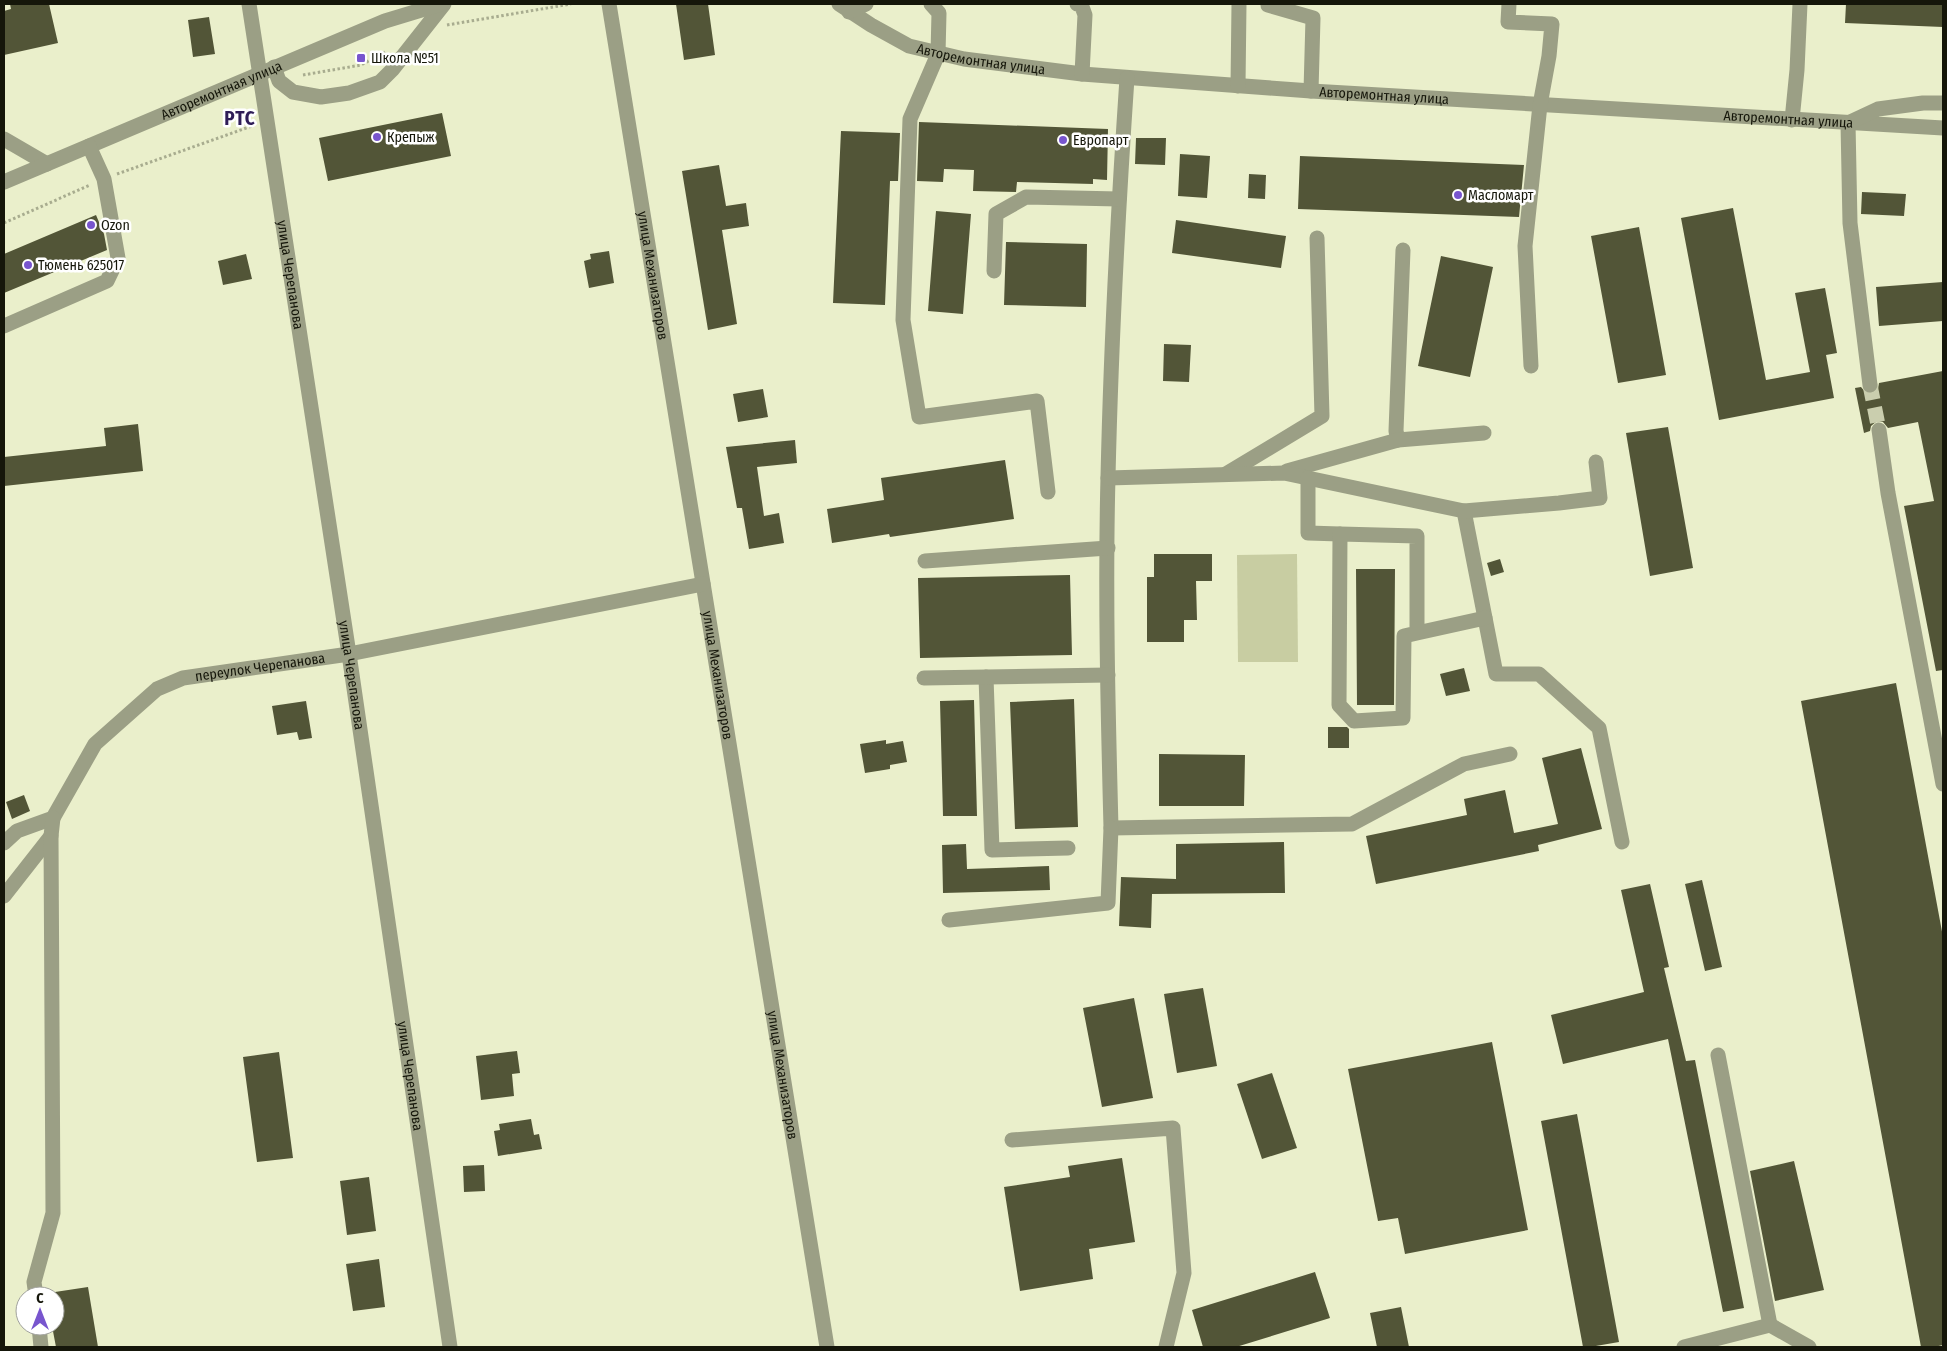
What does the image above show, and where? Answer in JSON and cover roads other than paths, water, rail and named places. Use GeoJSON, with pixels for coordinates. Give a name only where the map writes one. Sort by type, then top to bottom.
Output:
{"type":"FeatureCollection","features":[{"type":"Feature","properties":{"kind":"street","name":"улица Черепанова"},"geometry":{"type":"LineString","coordinates":[[250,4],[267,70],[349,654],[450,1347]]}},
{"type":"Feature","properties":{"kind":"street","name":"Авторемонтная улица"},"geometry":{"type":"LineString","coordinates":[[4,182],[385,21],[442,4]]}},
{"type":"Feature","properties":{"kind":"street"},"geometry":{"type":"LineString","coordinates":[[267,70],[293,92],[321,97],[349,94],[380,82],[392,70],[442,4]]}},
{"type":"Feature","properties":{"kind":"street","name":"улица Механизаторов"},"geometry":{"type":"LineString","coordinates":[[609,4],[827,1347]]}},
{"type":"Feature","properties":{"kind":"street"},"geometry":{"type":"LineString","coordinates":[[844,8],[866,4]]}},
{"type":"Feature","properties":{"kind":"street"},"geometry":{"type":"LineString","coordinates":[[931,4],[939,13],[938,54],[910,119],[903,320],[919,418],[1037,401],[1048,492]]}},
{"type":"Feature","properties":{"kind":"street"},"geometry":{"type":"LineString","coordinates":[[1077,4],[1082,4],[1085,16],[1082,74]]}},
{"type":"Feature","properties":{"kind":"street"},"geometry":{"type":"LineString","coordinates":[[1238,86],[1239,4]]}},
{"type":"Feature","properties":{"kind":"street"},"geometry":{"type":"LineString","coordinates":[[1268,4],[1313,18],[1311,91]]}},
{"type":"Feature","properties":{"kind":"street"},"geometry":{"type":"LineString","coordinates":[[1509,4],[1508,22],[1552,24],[1549,56],[1540,105],[1526,246],[1531,366]]}},
{"type":"Feature","properties":{"kind":"street"},"geometry":{"type":"LineString","coordinates":[[1792,120],[1797,70],[1800,4]]}},
{"type":"Feature","properties":{"kind":"street","name":"Авторемонтная улица"},"geometry":{"type":"LineString","coordinates":[[844,8],[909,46],[974,61],[1082,74],[1311,91],[1943,128]]}},
{"type":"Feature","properties":{"kind":"street"},"geometry":{"type":"LineString","coordinates":[[949,920],[1108,902],[1111,828],[1108,675],[1108,478],[1119,199],[1127,78]]}},
{"type":"Feature","properties":{"kind":"street"},"geometry":{"type":"LineString","coordinates":[[1870,385],[1850,223],[1848,123],[1878,109],[1923,103],[1943,103]]}},
{"type":"Feature","properties":{"kind":"street"},"geometry":{"type":"LineString","coordinates":[[4,139],[47,164]]}},
{"type":"Feature","properties":{"kind":"street"},"geometry":{"type":"LineString","coordinates":[[4,326],[107,281],[118,258],[104,179],[89,146]]}},
{"type":"Feature","properties":{"kind":"street"},"geometry":{"type":"LineString","coordinates":[[994,271],[996,214],[1026,197],[1119,199]]}},
{"type":"Feature","properties":{"kind":"street"},"geometry":{"type":"LineString","coordinates":[[1224,475],[1322,416],[1317,238]]}},
{"type":"Feature","properties":{"kind":"street"},"geometry":{"type":"LineString","coordinates":[[1398,440],[1396,431],[1403,250]]}},
{"type":"Feature","properties":{"kind":"street"},"geometry":{"type":"LineString","coordinates":[[1879,430],[1888,493],[1943,784]]}},
{"type":"Feature","properties":{"kind":"street"},"geometry":{"type":"LineString","coordinates":[[1108,478],[1284,472],[1398,440],[1484,433]]}},
{"type":"Feature","properties":{"kind":"street"},"geometry":{"type":"LineString","coordinates":[[1284,472],[1464,511],[1600,498],[1596,462]]}},
{"type":"Feature","properties":{"kind":"street"},"geometry":{"type":"LineString","coordinates":[[1308,478],[1308,533],[1417,536],[1417,633]]}},
{"type":"Feature","properties":{"kind":"street"},"geometry":{"type":"LineString","coordinates":[[1464,511],[1496,674],[1539,674],[1600,728],[1622,842]]}},
{"type":"Feature","properties":{"kind":"street"},"geometry":{"type":"LineString","coordinates":[[1340,534],[1339,705],[1354,721],[1403,718],[1404,636],[1485,618]]}},
{"type":"Feature","properties":{"kind":"street"},"geometry":{"type":"LineString","coordinates":[[925,561],[1108,548]]}},
{"type":"Feature","properties":{"kind":"street","name":"переулок Черепанова"},"geometry":{"type":"LineString","coordinates":[[53,818],[95,744],[157,689],[183,678],[349,654],[703,584]]}},
{"type":"Feature","properties":{"kind":"street"},"geometry":{"type":"LineString","coordinates":[[924,678],[1108,675]]}},
{"type":"Feature","properties":{"kind":"street"},"geometry":{"type":"LineString","coordinates":[[986,676],[992,850],[1068,848]]}},
{"type":"Feature","properties":{"kind":"street"},"geometry":{"type":"LineString","coordinates":[[1111,828],[1352,824],[1464,764],[1510,754]]}},
{"type":"Feature","properties":{"kind":"street"},"geometry":{"type":"LineString","coordinates":[[4,844],[18,831],[53,818],[51,836],[53,1213],[34,1282],[35,1286]]}},
{"type":"Feature","properties":{"kind":"street"},"geometry":{"type":"LineString","coordinates":[[4,896],[51,836]]}},
{"type":"Feature","properties":{"kind":"street"},"geometry":{"type":"LineString","coordinates":[[1718,1055],[1770,1325]]}},
{"type":"Feature","properties":{"kind":"street"},"geometry":{"type":"LineString","coordinates":[[1012,1140],[1173,1128],[1184,1273],[1166,1347]]}},
{"type":"Feature","properties":{"kind":"street"},"geometry":{"type":"LineString","coordinates":[[1684,1347],[1770,1325],[1809,1347]]}},
{"type":"Feature","properties":{"kind":"tunnel"},"geometry":{"type":"LineString","coordinates":[[1870,385],[1879,430]]}},
{"type":"Feature","properties":{"kind":"place","name":"Школа №51"},"geometry":{"type":"Point","coordinates":[361,58]}},
{"type":"Feature","properties":{"kind":"place","name":"Крепыж"},"geometry":{"type":"Point","coordinates":[377,137]}},
{"type":"Feature","properties":{"kind":"place","name":"Европарт"},"geometry":{"type":"Point","coordinates":[1063,140]}},
{"type":"Feature","properties":{"kind":"place","name":"Масломарт"},"geometry":{"type":"Point","coordinates":[1458,195]}},
{"type":"Feature","properties":{"kind":"place","name":"Ozon"},"geometry":{"type":"Point","coordinates":[91,225]}},
{"type":"Feature","properties":{"kind":"place","name":"Тюмень 625017"},"geometry":{"type":"Point","coordinates":[28,265]}},
{"type":"Feature","properties":{"kind":"district","name":"РТС"},"geometry":{"type":"Point","coordinates":[240,118]}}]}
